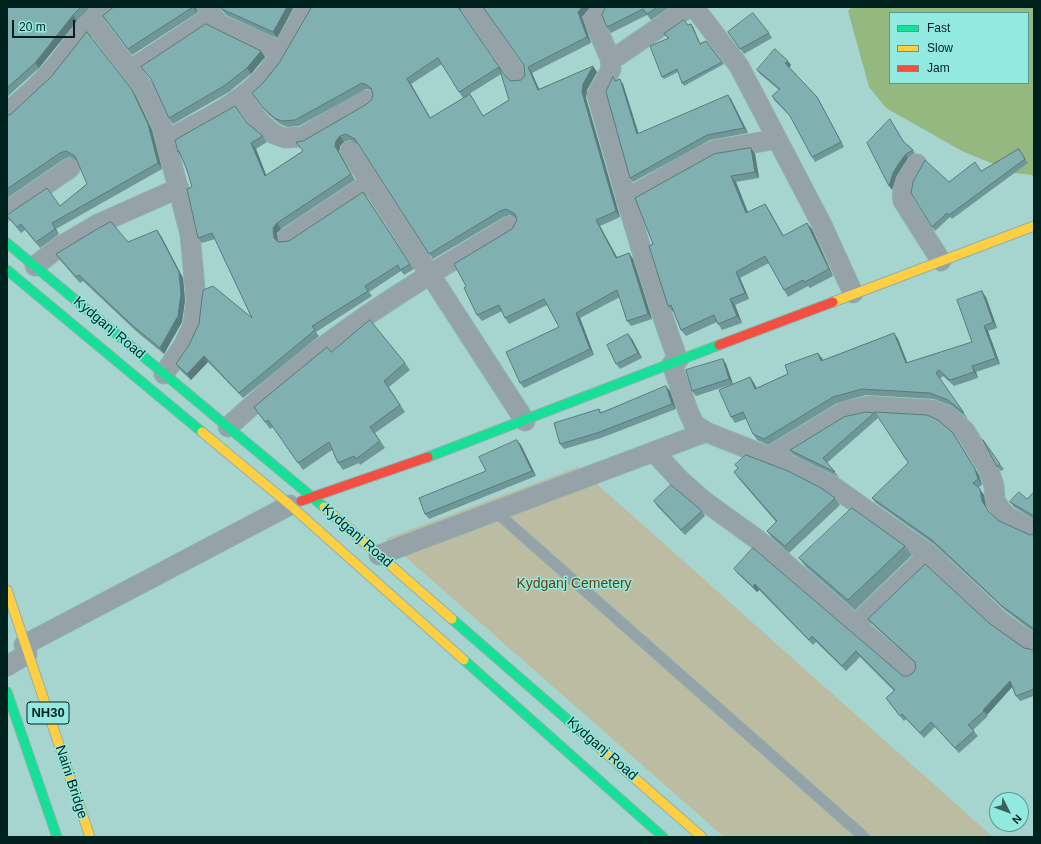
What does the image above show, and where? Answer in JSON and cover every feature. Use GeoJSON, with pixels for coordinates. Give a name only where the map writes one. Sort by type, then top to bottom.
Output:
{"type":"FeatureCollection","features":[{"type":"Feature","properties":{"kind":"main road"},"geometry":{"type":"LineString","coordinates":[[290,505],[463,445],[853,293],[1034,226]]}},
{"type":"Feature","properties":{"kind":"main road","name":"Kydganj Road"},"geometry":{"type":"LineString","coordinates":[[7,243],[312,497],[702,837]]}},
{"type":"Feature","properties":{"kind":"main road","name":"Kydganj Road"},"geometry":{"type":"LineString","coordinates":[[7,270],[290,505],[663,837]]}},
{"type":"Feature","properties":{"kind":"main road","name":"Naini Bridge"},"geometry":{"type":"LineString","coordinates":[[7,590],[90,837]]}},
{"type":"Feature","properties":{"kind":"main road","name":"NH30"},"geometry":{"type":"LineString","coordinates":[[7,692],[57,837]]}},
{"type":"Feature","properties":{"kind":"street"},"geometry":{"type":"LineString","coordinates":[[7,112],[31,92],[51,71],[92,20],[109,7]]}},
{"type":"Feature","properties":{"kind":"street"},"geometry":{"type":"LineString","coordinates":[[167,140],[241,97],[255,86],[280,54],[307,7]]}},
{"type":"Feature","properties":{"kind":"street"},"geometry":{"type":"LineString","coordinates":[[471,7],[519,76]]}},
{"type":"Feature","properties":{"kind":"street"},"geometry":{"type":"LineString","coordinates":[[602,7],[594,19],[610,58],[611,69],[597,94],[658,306],[675,362],[696,422],[768,457],[797,468],[831,485],[851,510],[929,554],[999,620],[1034,645]]}},
{"type":"Feature","properties":{"kind":"street"},"geometry":{"type":"LineString","coordinates":[[610,58],[619,55],[689,7]]}},
{"type":"Feature","properties":{"kind":"street"},"geometry":{"type":"LineString","coordinates":[[694,7],[739,66],[832,243],[853,293]]}},
{"type":"Feature","properties":{"kind":"street"},"geometry":{"type":"LineString","coordinates":[[130,70],[209,11],[219,24],[266,44],[280,54]]}},
{"type":"Feature","properties":{"kind":"street"},"geometry":{"type":"LineString","coordinates":[[92,20],[145,90],[162,126],[167,140],[190,234],[196,300],[193,325],[183,346],[164,374]]}},
{"type":"Feature","properties":{"kind":"street"},"geometry":{"type":"LineString","coordinates":[[241,97],[260,122],[274,134],[285,138],[302,137],[366,100]]}},
{"type":"Feature","properties":{"kind":"street"},"geometry":{"type":"LineString","coordinates":[[626,199],[696,159],[715,150],[777,139]]}},
{"type":"Feature","properties":{"kind":"street"},"geometry":{"type":"LineString","coordinates":[[350,151],[525,421]]}},
{"type":"Feature","properties":{"kind":"street"},"geometry":{"type":"LineString","coordinates":[[917,164],[905,182],[901,192],[903,201],[941,261]]}},
{"type":"Feature","properties":{"kind":"street"},"geometry":{"type":"LineString","coordinates":[[7,210],[70,168]]}},
{"type":"Feature","properties":{"kind":"street"},"geometry":{"type":"LineString","coordinates":[[287,238],[370,183]]}},
{"type":"Feature","properties":{"kind":"street"},"geometry":{"type":"LineString","coordinates":[[35,266],[59,247],[98,224],[179,188]]}},
{"type":"Feature","properties":{"kind":"street"},"geometry":{"type":"LineString","coordinates":[[228,427],[271,388],[328,343],[429,274],[510,226]]}},
{"type":"Feature","properties":{"kind":"street"},"geometry":{"type":"LineString","coordinates":[[768,457],[843,412],[868,406],[933,410],[948,416],[966,431],[989,470],[994,486],[995,501],[1002,511],[1008,517],[1034,530]]}},
{"type":"Feature","properties":{"kind":"street"},"geometry":{"type":"LineString","coordinates":[[379,555],[654,452],[696,422]]}},
{"type":"Feature","properties":{"kind":"street"},"geometry":{"type":"LineString","coordinates":[[654,452],[680,480],[704,501],[758,540],[795,562],[855,625],[909,671]]}},
{"type":"Feature","properties":{"kind":"street"},"geometry":{"type":"LineString","coordinates":[[7,666],[26,649],[290,505]]}},
{"type":"Feature","properties":{"kind":"street"},"geometry":{"type":"LineString","coordinates":[[855,625],[929,554]]}},
{"type":"Feature","properties":{"kind":"lane"},"geometry":{"type":"LineString","coordinates":[[495,511],[864,837]]}},
{"type":"Feature","properties":{"kind":"green space","name":"Kydganj Cemetery"},"geometry":{"type":"Polygon","coordinates":[[[578,467],[993,837],[724,837],[385,539],[578,467]]]}},
{"type":"Feature","properties":{"kind":"shaded area"},"geometry":{"type":"Polygon","coordinates":[[[852,7],[1034,7],[1034,177],[1032,175],[1015,173],[962,151],[886,108],[869,87],[848,11],[852,7]]]}},
{"type":"Feature","properties":{"kind":"building"},"geometry":{"type":"Polygon","coordinates":[[[7,7],[81,7],[35,63],[7,88],[7,7]]]}},
{"type":"Feature","properties":{"kind":"building"},"geometry":{"type":"Polygon","coordinates":[[[114,7],[193,7],[128,49],[103,16],[114,7]]]}},
{"type":"Feature","properties":{"kind":"building"},"geometry":{"type":"Polygon","coordinates":[[[220,7],[287,7],[273,32],[220,7]]]}},
{"type":"Feature","properties":{"kind":"building"},"geometry":{"type":"Polygon","coordinates":[[[312,7],[458,7],[506,77],[511,81],[521,80],[525,76],[524,65],[483,7],[582,7],[578,12],[587,37],[528,67],[538,90],[593,66],[583,84],[582,92],[616,211],[596,220],[616,258],[629,253],[648,314],[627,321],[617,290],[576,313],[590,349],[520,383],[506,352],[559,327],[544,299],[505,318],[499,305],[477,315],[464,288],[466,286],[454,264],[512,229],[517,220],[515,214],[506,209],[500,211],[429,254],[355,139],[346,134],[340,136],[336,141],[335,146],[351,174],[277,223],[273,228],[274,238],[278,242],[289,241],[363,192],[410,264],[400,270],[398,265],[365,286],[368,291],[312,326],[315,330],[239,393],[204,356],[187,374],[176,364],[189,345],[199,324],[203,290],[213,286],[252,318],[212,233],[198,238],[187,189],[192,187],[187,170],[179,151],[178,152],[175,140],[235,106],[247,123],[263,136],[251,143],[265,176],[303,151],[296,142],[303,141],[367,104],[372,99],[373,94],[371,88],[362,83],[295,120],[283,121],[276,119],[264,109],[252,93],[263,83],[279,63],[312,7]],[[438,58],[407,79],[430,118],[470,94],[483,116],[509,100],[499,67],[459,92],[438,58]]]}},
{"type":"Feature","properties":{"kind":"building"},"geometry":{"type":"Polygon","coordinates":[[[606,7],[657,7],[647,14],[643,9],[607,27],[602,15],[606,7]]]}},
{"type":"Feature","properties":{"kind":"building"},"geometry":{"type":"Polygon","coordinates":[[[753,13],[769,33],[740,49],[728,32],[753,13]]]}},
{"type":"Feature","properties":{"kind":"building"},"geometry":{"type":"Polygon","coordinates":[[[684,20],[688,25],[691,24],[700,44],[706,41],[722,62],[682,83],[677,69],[662,77],[650,46],[669,38],[664,34],[684,20]]]}},
{"type":"Feature","properties":{"kind":"building"},"geometry":{"type":"Polygon","coordinates":[[[206,24],[261,51],[247,68],[224,86],[169,118],[151,79],[141,67],[206,24]]]}},
{"type":"Feature","properties":{"kind":"building"},"geometry":{"type":"Polygon","coordinates":[[[87,32],[132,90],[148,124],[158,163],[52,223],[55,229],[36,242],[21,224],[17,227],[7,215],[47,188],[60,206],[87,184],[75,156],[66,151],[60,153],[7,189],[7,115],[10,115],[51,77],[87,32]]]}},
{"type":"Feature","properties":{"kind":"building"},"geometry":{"type":"Polygon","coordinates":[[[775,49],[788,61],[785,63],[817,97],[841,142],[812,157],[790,116],[772,96],[780,89],[757,70],[775,49]]]}},
{"type":"Feature","properties":{"kind":"building"},"geometry":{"type":"Polygon","coordinates":[[[613,77],[615,81],[620,79],[637,134],[728,95],[744,128],[707,135],[630,178],[606,92],[613,77]]]}},
{"type":"Feature","properties":{"kind":"building"},"geometry":{"type":"Polygon","coordinates":[[[890,119],[903,141],[913,150],[906,154],[899,163],[893,173],[889,186],[867,143],[890,119]]]}},
{"type":"Feature","properties":{"kind":"building"},"geometry":{"type":"Polygon","coordinates":[[[751,148],[755,172],[731,176],[746,213],[765,204],[783,236],[807,223],[829,269],[805,282],[803,280],[784,290],[765,256],[736,272],[745,293],[730,299],[737,316],[718,324],[714,315],[681,330],[671,305],[668,306],[649,246],[653,244],[635,198],[714,154],[751,148]]]}},
{"type":"Feature","properties":{"kind":"building"},"geometry":{"type":"Polygon","coordinates":[[[1019,149],[1025,159],[949,215],[947,213],[932,227],[911,193],[913,182],[925,160],[949,182],[975,162],[981,171],[1019,149]]]}},
{"type":"Feature","properties":{"kind":"building"},"geometry":{"type":"Polygon","coordinates":[[[111,222],[128,242],[157,230],[179,272],[181,294],[178,316],[160,348],[133,326],[79,275],[76,277],[56,254],[111,222]]]}},
{"type":"Feature","properties":{"kind":"building"},"geometry":{"type":"Polygon","coordinates":[[[982,291],[993,322],[984,326],[996,358],[972,366],[974,372],[950,380],[939,370],[936,373],[964,413],[948,400],[930,393],[862,389],[833,397],[764,439],[753,434],[743,412],[731,417],[719,390],[750,377],[755,389],[788,374],[785,365],[818,353],[821,361],[894,333],[906,363],[972,342],[957,300],[982,291]]]}},
{"type":"Feature","properties":{"kind":"building"},"geometry":{"type":"Polygon","coordinates":[[[370,320],[405,363],[384,381],[400,405],[370,427],[380,441],[356,459],[354,456],[338,463],[329,442],[298,463],[268,420],[265,422],[254,407],[327,347],[331,352],[370,320]]]}},
{"type":"Feature","properties":{"kind":"building"},"geometry":{"type":"Polygon","coordinates":[[[628,334],[638,353],[616,364],[607,345],[628,334]]]}},
{"type":"Feature","properties":{"kind":"building"},"geometry":{"type":"Polygon","coordinates":[[[723,359],[729,379],[692,391],[686,370],[723,359]]]}},
{"type":"Feature","properties":{"kind":"building"},"geometry":{"type":"Polygon","coordinates":[[[666,386],[672,404],[597,433],[560,444],[554,423],[599,409],[600,413],[666,386]]]}},
{"type":"Feature","properties":{"kind":"building"},"geometry":{"type":"Polygon","coordinates":[[[866,412],[874,413],[823,458],[835,472],[790,450],[844,417],[866,412]]]}},
{"type":"Feature","properties":{"kind":"building"},"geometry":{"type":"Polygon","coordinates":[[[875,412],[927,415],[938,420],[953,433],[975,469],[978,479],[973,483],[980,489],[982,501],[989,512],[999,521],[1030,535],[1034,534],[1034,629],[1002,606],[932,540],[872,498],[908,463],[875,412]]]}},
{"type":"Feature","properties":{"kind":"building"},"geometry":{"type":"Polygon","coordinates":[[[517,440],[532,471],[425,514],[419,498],[486,471],[479,457],[517,440]]]}},
{"type":"Feature","properties":{"kind":"building"},"geometry":{"type":"Polygon","coordinates":[[[983,440],[1000,464],[997,466],[983,440]]]}},
{"type":"Feature","properties":{"kind":"building"},"geometry":{"type":"Polygon","coordinates":[[[746,455],[788,471],[821,488],[835,498],[785,546],[767,531],[777,521],[734,472],[738,468],[735,465],[746,455]]]}},
{"type":"Feature","properties":{"kind":"building"},"geometry":{"type":"Polygon","coordinates":[[[671,485],[702,511],[681,530],[654,501],[671,485]]]}},
{"type":"Feature","properties":{"kind":"building"},"geometry":{"type":"Polygon","coordinates":[[[1019,492],[1027,499],[1034,492],[1034,516],[1010,502],[1019,492]]]}},
{"type":"Feature","properties":{"kind":"building"},"geometry":{"type":"Polygon","coordinates":[[[852,508],[905,546],[848,600],[799,558],[852,508]]]}},
{"type":"Feature","properties":{"kind":"building"},"geometry":{"type":"Polygon","coordinates":[[[753,548],[903,676],[908,676],[913,673],[916,668],[915,662],[868,619],[925,564],[989,623],[1024,648],[1034,650],[1034,689],[1016,696],[1010,681],[983,710],[984,711],[968,725],[974,731],[955,748],[931,722],[920,733],[902,714],[900,716],[886,698],[895,690],[856,651],[842,666],[812,636],[809,640],[755,584],[753,587],[734,569],[753,548]]]}},
{"type":"Feature","properties":{"kind":"traffic: fast"},"geometry":{"type":"LineString","coordinates":[[7,243],[324,507]]}},
{"type":"Feature","properties":{"kind":"traffic: fast"},"geometry":{"type":"LineString","coordinates":[[7,270],[202,432]]}},
{"type":"Feature","properties":{"kind":"traffic: fast"},"geometry":{"type":"LineString","coordinates":[[428,457],[719,345]]}},
{"type":"Feature","properties":{"kind":"traffic: fast"},"geometry":{"type":"LineString","coordinates":[[452,619],[592,741]]}},
{"type":"Feature","properties":{"kind":"traffic: fast"},"geometry":{"type":"LineString","coordinates":[[464,660],[663,837]]}},
{"type":"Feature","properties":{"kind":"traffic: fast"},"geometry":{"type":"LineString","coordinates":[[7,692],[57,837]]}},
{"type":"Feature","properties":{"kind":"traffic: slow"},"geometry":{"type":"LineString","coordinates":[[833,302],[1034,226]]}},
{"type":"Feature","properties":{"kind":"traffic: slow"},"geometry":{"type":"LineString","coordinates":[[202,432],[290,505],[464,660]]}},
{"type":"Feature","properties":{"kind":"traffic: slow"},"geometry":{"type":"LineString","coordinates":[[324,507],[452,619]]}},
{"type":"Feature","properties":{"kind":"traffic: slow"},"geometry":{"type":"LineString","coordinates":[[7,590],[90,837]]}},
{"type":"Feature","properties":{"kind":"traffic: slow"},"geometry":{"type":"LineString","coordinates":[[592,741],[702,837]]}},
{"type":"Feature","properties":{"kind":"traffic: jam"},"geometry":{"type":"LineString","coordinates":[[719,345],[833,302]]}},
{"type":"Feature","properties":{"kind":"traffic: jam"},"geometry":{"type":"LineString","coordinates":[[301,501],[428,457]]}}]}
